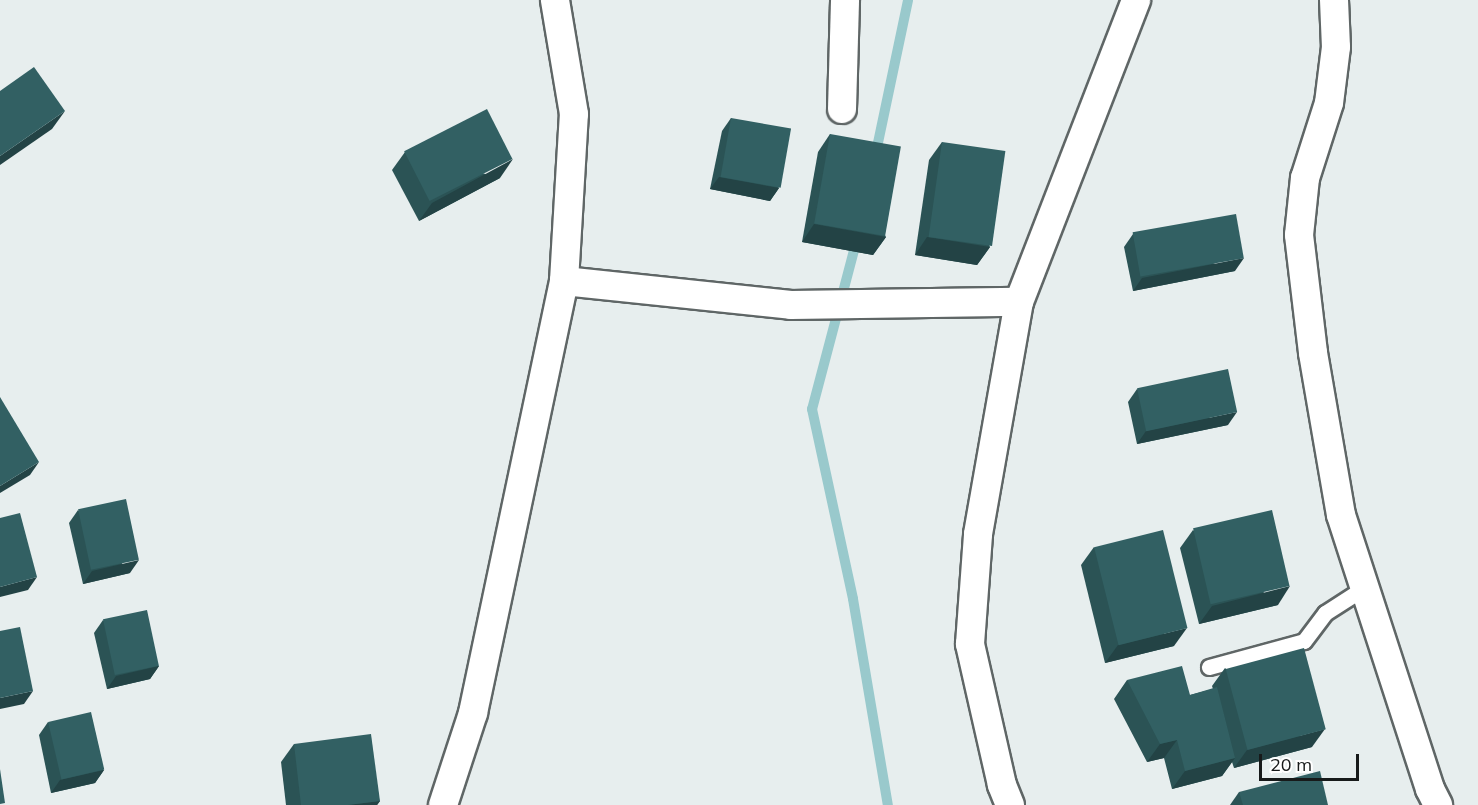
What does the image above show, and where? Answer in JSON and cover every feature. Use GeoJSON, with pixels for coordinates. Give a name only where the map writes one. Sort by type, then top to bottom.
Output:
{"type":"FeatureCollection","features":[{"type":"Feature","properties":{"kind":"street"},"geometry":{"type":"LineString","coordinates":[[443,805],[472,713],[564,281],[574,114],[555,0]]}},
{"type":"Feature","properties":{"kind":"street"},"geometry":{"type":"LineString","coordinates":[[842,109],[845,0]]}},
{"type":"Feature","properties":{"kind":"street"},"geometry":{"type":"LineString","coordinates":[[1010,805],[1002,785],[970,644],[978,534],[1019,302],[1136,0]]}},
{"type":"Feature","properties":{"kind":"street"},"geometry":{"type":"LineString","coordinates":[[1334,0],[1336,47],[1329,103],[1305,178],[1299,235],[1313,353],[1341,515],[1430,789],[1438,805]]}},
{"type":"Feature","properties":{"kind":"street"},"geometry":{"type":"LineString","coordinates":[[564,281],[791,305],[1019,302]]}},
{"type":"Feature","properties":{"kind":"lane"},"geometry":{"type":"LineString","coordinates":[[1209,667],[1304,641],[1325,613],[1364,588]]}},
{"type":"Feature","properties":{"kind":"building"},"geometry":{"type":"Polygon","coordinates":[[[34,67],[65,111],[0,156],[0,91],[34,67]]]}},
{"type":"Feature","properties":{"kind":"building"},"geometry":{"type":"Polygon","coordinates":[[[487,109],[512,159],[430,201],[404,151],[487,109]]]}},
{"type":"Feature","properties":{"kind":"building"},"geometry":{"type":"Polygon","coordinates":[[[731,118],[791,129],[781,188],[721,177],[731,118]]]}},
{"type":"Feature","properties":{"kind":"building"},"geometry":{"type":"Polygon","coordinates":[[[830,134],[901,147],[885,236],[814,224],[830,134]]]}},
{"type":"Feature","properties":{"kind":"building"},"geometry":{"type":"Polygon","coordinates":[[[942,142],[1005,151],[992,246],[929,237],[942,142]]]}},
{"type":"Feature","properties":{"kind":"building"},"geometry":{"type":"Polygon","coordinates":[[[1236,214],[1244,258],[1140,277],[1133,232],[1236,214]]]}},
{"type":"Feature","properties":{"kind":"building"},"geometry":{"type":"Polygon","coordinates":[[[1228,369],[1237,412],[1146,431],[1137,388],[1228,369]]]}},
{"type":"Feature","properties":{"kind":"building"},"geometry":{"type":"Polygon","coordinates":[[[0,397],[39,462],[0,486],[0,397]]]}},
{"type":"Feature","properties":{"kind":"building"},"geometry":{"type":"Polygon","coordinates":[[[126,499],[139,560],[91,570],[78,509],[126,499]]]}},
{"type":"Feature","properties":{"kind":"building"},"geometry":{"type":"Polygon","coordinates":[[[1272,510],[1290,586],[1211,604],[1193,528],[1272,510]]]}},
{"type":"Feature","properties":{"kind":"building"},"geometry":{"type":"Polygon","coordinates":[[[20,513],[37,577],[0,587],[0,518],[20,513]]]}},
{"type":"Feature","properties":{"kind":"building"},"geometry":{"type":"Polygon","coordinates":[[[1163,530],[1187,628],[1119,645],[1094,547],[1163,530]]]}},
{"type":"Feature","properties":{"kind":"building"},"geometry":{"type":"Polygon","coordinates":[[[147,610],[159,666],[115,675],[103,619],[147,610]]]}},
{"type":"Feature","properties":{"kind":"building"},"geometry":{"type":"Polygon","coordinates":[[[20,627],[33,691],[0,698],[0,631],[20,627]]]}},
{"type":"Feature","properties":{"kind":"building"},"geometry":{"type":"Polygon","coordinates":[[[1304,648],[1326,729],[1248,750],[1226,669],[1304,648]]]}},
{"type":"Feature","properties":{"kind":"building"},"geometry":{"type":"Polygon","coordinates":[[[1182,666],[1190,695],[1217,687],[1235,758],[1185,771],[1177,740],[1160,744],[1127,680],[1182,666]]]}},
{"type":"Feature","properties":{"kind":"building"},"geometry":{"type":"Polygon","coordinates":[[[91,712],[104,769],[61,779],[48,722],[91,712]]]}},
{"type":"Feature","properties":{"kind":"building"},"geometry":{"type":"Polygon","coordinates":[[[371,734],[380,801],[348,805],[301,805],[294,744],[371,734]]]}},
{"type":"Feature","properties":{"kind":"building"},"geometry":{"type":"Polygon","coordinates":[[[0,769],[5,803],[0,804],[0,769]]]}},
{"type":"Feature","properties":{"kind":"building"},"geometry":{"type":"Polygon","coordinates":[[[1320,771],[1328,805],[1243,805],[1239,792],[1320,771]]]}},
{"type":"Feature","properties":{"kind":"waterway"},"geometry":{"type":"LineString","coordinates":[[875,157],[908,0]]}},
{"type":"Feature","properties":{"kind":"waterway"},"geometry":{"type":"LineString","coordinates":[[857,239],[812,409],[853,599],[888,805]]}}]}
